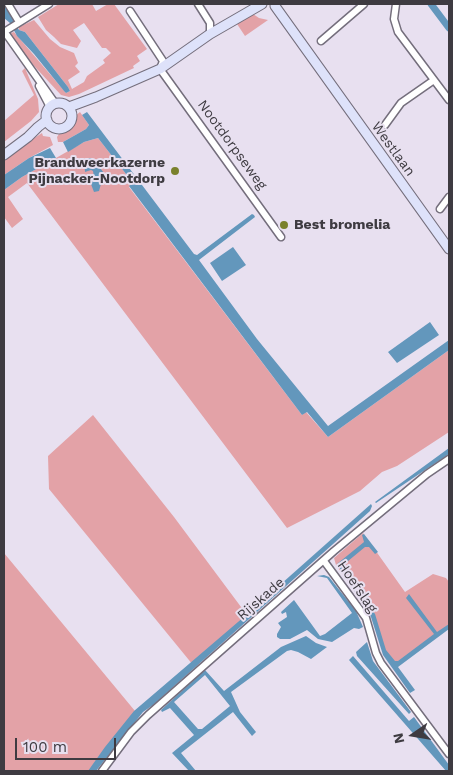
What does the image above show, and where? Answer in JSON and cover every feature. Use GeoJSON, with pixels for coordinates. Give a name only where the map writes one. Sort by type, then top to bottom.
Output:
{"type":"FeatureCollection","features":[{"type":"Feature","properties":{"kind":"main road"},"geometry":{"type":"LineString","coordinates":[[234,19],[251,4]]}},
{"type":"Feature","properties":{"kind":"main road"},"geometry":{"type":"LineString","coordinates":[[70,110],[161,65],[234,19],[262,4],[268,7],[278,4]]}},
{"type":"Feature","properties":{"kind":"main road","name":"Westlaan"},"geometry":{"type":"LineString","coordinates":[[278,4],[338,96],[449,249]]}},
{"type":"Feature","properties":{"kind":"main road"},"geometry":{"type":"LineString","coordinates":[[61,103],[70,110],[71,121],[65,127],[56,128],[49,123],[47,112],[52,105],[61,103]]}},
{"type":"Feature","properties":{"kind":"main road"},"geometry":{"type":"LineString","coordinates":[[4,155],[28,138],[38,127],[49,123]]}},
{"type":"Feature","properties":{"kind":"street"},"geometry":{"type":"LineString","coordinates":[[8,4],[15,25]]}},
{"type":"Feature","properties":{"kind":"street"},"geometry":{"type":"LineString","coordinates":[[50,4],[4,31],[35,75],[52,105]]}},
{"type":"Feature","properties":{"kind":"street"},"geometry":{"type":"LineString","coordinates":[[198,4],[210,23],[210,34]]}},
{"type":"Feature","properties":{"kind":"street"},"geometry":{"type":"LineString","coordinates":[[321,42],[364,4]]}},
{"type":"Feature","properties":{"kind":"street"},"geometry":{"type":"LineString","coordinates":[[396,4],[394,20],[398,32],[449,100]]}},
{"type":"Feature","properties":{"kind":"street","name":"Nootdorpseweg"},"geometry":{"type":"LineString","coordinates":[[130,11],[161,65],[281,238]]}},
{"type":"Feature","properties":{"kind":"street"},"geometry":{"type":"LineString","coordinates":[[385,125],[401,103],[434,80]]}},
{"type":"Feature","properties":{"kind":"street"},"geometry":{"type":"LineString","coordinates":[[440,209],[449,197]]}},
{"type":"Feature","properties":{"kind":"street","name":"Rijskade"},"geometry":{"type":"LineString","coordinates":[[102,771],[131,732],[147,716],[324,561],[427,474],[449,458]]}},
{"type":"Feature","properties":{"kind":"street","name":"Hoefslag"},"geometry":{"type":"LineString","coordinates":[[324,561],[366,618],[376,653],[381,663],[449,754]]}},
{"type":"Feature","properties":{"kind":"shaded area"},"geometry":{"type":"Polygon","coordinates":[[[59,4],[92,4],[96,11],[108,4],[114,4],[147,49],[137,56],[140,61],[133,66],[134,68],[79,94],[69,97],[61,95],[24,55],[11,33],[14,32],[66,93],[70,91],[68,87],[25,32],[19,30],[19,27],[34,20],[50,39],[60,47],[74,53],[78,63],[75,66],[80,72],[68,80],[72,89],[84,82],[87,76],[105,63],[103,60],[111,53],[106,48],[102,48],[84,23],[73,30],[81,41],[77,48],[61,44],[46,30],[38,17],[59,4]]]}},
{"type":"Feature","properties":{"kind":"shaded area"},"geometry":{"type":"Polygon","coordinates":[[[253,14],[268,20],[245,36],[237,24],[253,14]]]}},
{"type":"Feature","properties":{"kind":"shaded area"},"geometry":{"type":"Polygon","coordinates":[[[25,68],[38,99],[39,112],[31,121],[4,142],[4,121],[34,95],[22,71],[25,68]]]}},
{"type":"Feature","properties":{"kind":"shaded area"},"geometry":{"type":"Polygon","coordinates":[[[80,112],[89,125],[86,129],[63,142],[58,142],[57,137],[61,131],[69,127],[75,116],[80,112]]]}},
{"type":"Feature","properties":{"kind":"shaded area"},"geometry":{"type":"Polygon","coordinates":[[[42,133],[43,136],[50,137],[53,145],[4,175],[4,158],[42,133]]]}},
{"type":"Feature","properties":{"kind":"shaded area"},"geometry":{"type":"Polygon","coordinates":[[[98,138],[133,183],[129,187],[302,415],[306,412],[328,437],[449,350],[449,432],[397,466],[382,472],[360,491],[287,528],[27,183],[8,197],[23,219],[12,228],[4,217],[4,190],[22,177],[84,142],[98,138]]]}},
{"type":"Feature","properties":{"kind":"shaded area"},"geometry":{"type":"Polygon","coordinates":[[[93,415],[174,517],[247,615],[193,665],[49,489],[48,456],[93,415]]]}},
{"type":"Feature","properties":{"kind":"shaded area"},"geometry":{"type":"Polygon","coordinates":[[[363,533],[405,592],[433,574],[446,578],[449,582],[449,628],[395,666],[383,652],[372,615],[336,565],[334,558],[363,533]]]}},
{"type":"Feature","properties":{"kind":"shaded area"},"geometry":{"type":"Polygon","coordinates":[[[4,553],[135,711],[90,771],[4,771],[4,553]]]}},
{"type":"Feature","properties":{"kind":"water"},"geometry":{"type":"Polygon","coordinates":[[[4,4],[19,30],[25,32],[70,91],[66,93],[64,91],[17,36],[10,23],[4,18],[4,4]]]}},
{"type":"Feature","properties":{"kind":"water"},"geometry":{"type":"Polygon","coordinates":[[[87,112],[194,254],[197,255],[252,214],[254,215],[255,217],[199,260],[257,339],[328,426],[449,340],[449,350],[328,437],[307,412],[302,415],[129,186],[133,183],[98,138],[84,142],[68,152],[63,142],[86,129],[89,125],[82,115],[87,112]]]}},
{"type":"Feature","properties":{"kind":"water"},"geometry":{"type":"Polygon","coordinates":[[[50,148],[56,158],[22,177],[4,190],[4,175],[29,158],[50,148]]]}},
{"type":"Feature","properties":{"kind":"water"},"geometry":{"type":"Polygon","coordinates":[[[92,158],[104,173],[99,191],[94,192],[89,179],[94,177],[93,171],[85,172],[84,160],[92,158]]]}},
{"type":"Feature","properties":{"kind":"water"},"geometry":{"type":"Polygon","coordinates":[[[233,247],[246,265],[222,281],[210,263],[233,247]]]}},
{"type":"Feature","properties":{"kind":"water"},"geometry":{"type":"Polygon","coordinates":[[[430,322],[439,335],[397,363],[388,352],[430,322]]]}},
{"type":"Feature","properties":{"kind":"water"},"geometry":{"type":"Polygon","coordinates":[[[449,448],[449,454],[375,502],[449,448]]]}},
{"type":"Feature","properties":{"kind":"water"},"geometry":{"type":"Polygon","coordinates":[[[371,504],[370,511],[143,712],[96,771],[88,771],[134,711],[371,504]]]}},
{"type":"Feature","properties":{"kind":"water"},"geometry":{"type":"Polygon","coordinates":[[[364,534],[378,552],[375,554],[369,547],[365,547],[342,566],[342,569],[375,614],[386,650],[395,661],[398,661],[434,634],[406,598],[409,594],[437,632],[449,624],[449,629],[398,667],[415,690],[410,693],[383,655],[371,617],[337,564],[364,542],[362,535],[364,534]]]}},
{"type":"Feature","properties":{"kind":"water"},"geometry":{"type":"Polygon","coordinates":[[[324,575],[329,577],[356,611],[363,627],[359,629],[354,628],[332,642],[318,639],[307,630],[290,639],[280,639],[277,637],[281,627],[278,623],[287,617],[286,612],[282,614],[281,612],[294,600],[320,636],[352,613],[327,578],[317,576],[324,575]]]}},
{"type":"Feature","properties":{"kind":"water"},"geometry":{"type":"Polygon","coordinates":[[[306,636],[316,643],[327,647],[311,659],[298,652],[287,651],[231,692],[240,712],[256,732],[252,736],[233,712],[181,753],[196,771],[189,771],[172,753],[194,735],[170,708],[162,712],[161,710],[205,670],[224,691],[281,647],[306,636]],[[205,675],[174,702],[198,729],[202,729],[230,706],[205,675]]]}},
{"type":"Feature","properties":{"kind":"water"},"geometry":{"type":"Polygon","coordinates":[[[367,642],[373,661],[411,712],[409,714],[357,656],[356,652],[367,642]]]}},
{"type":"Feature","properties":{"kind":"water"},"geometry":{"type":"Polygon","coordinates":[[[353,656],[409,721],[414,717],[449,765],[449,771],[446,771],[349,660],[353,656]]]}},
{"type":"Feature","properties":{"kind":"waterway"},"geometry":{"type":"LineString","coordinates":[[431,4],[449,28]]}},
{"type":"Feature","properties":{"kind":"place","name":"Brandweerkazerne Pijnacker-Nootdorp"},"geometry":{"type":"Point","coordinates":[175,171]}},
{"type":"Feature","properties":{"kind":"place","name":"Best bromelia"},"geometry":{"type":"Point","coordinates":[284,225]}}]}
